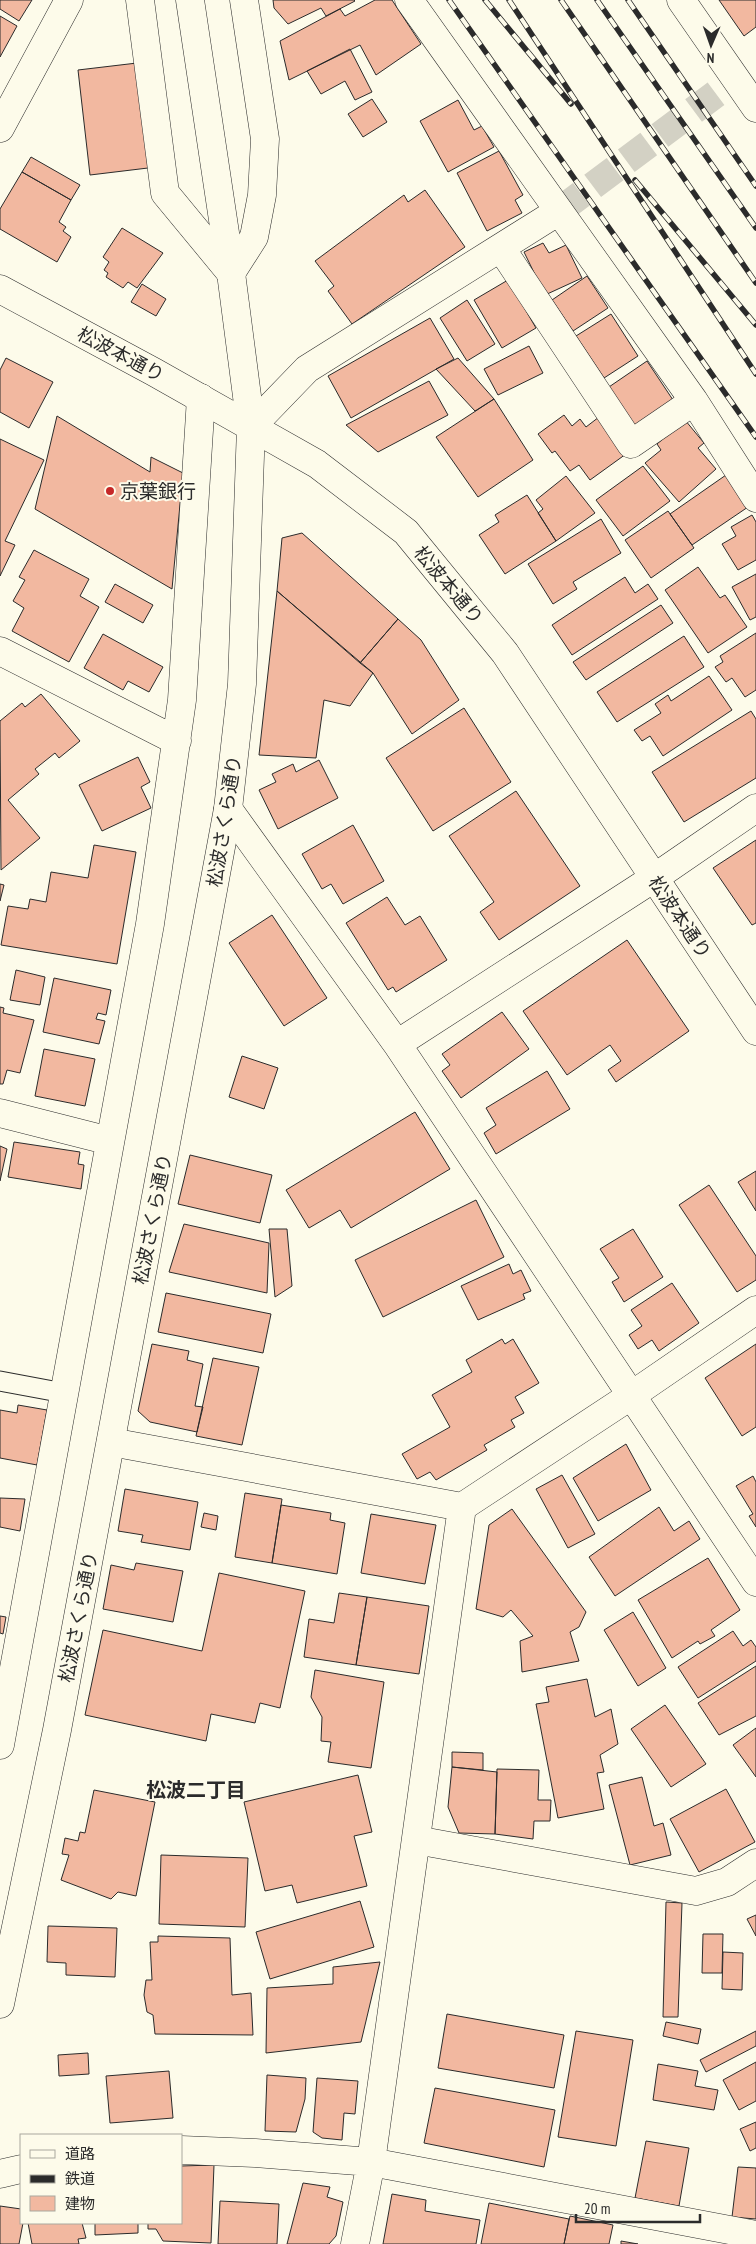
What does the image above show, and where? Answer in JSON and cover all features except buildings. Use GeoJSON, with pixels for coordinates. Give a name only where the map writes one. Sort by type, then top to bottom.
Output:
{"type":"FeatureCollection","features":[{"type":"Feature","properties":{"kind":"street"},"geometry":{"type":"LineString","coordinates":[[0,128],[69,0]]}},
{"type":"Feature","properties":{"kind":"street"},"geometry":{"type":"LineString","coordinates":[[140,0],[165,193],[232,273],[254,237],[262,195],[265,139],[244,0]]}},
{"type":"Feature","properties":{"kind":"street","name":"松波さくら通り"},"geometry":{"type":"LineString","coordinates":[[0,2004],[57,1730],[228,809],[242,684],[251,427],[232,273],[190,0]]}},
{"type":"Feature","properties":{"kind":"street"},"geometry":{"type":"LineString","coordinates":[[409,0],[694,402],[756,498]]}},
{"type":"Feature","properties":{"kind":"street"},"geometry":{"type":"LineString","coordinates":[[681,0],[756,108]]}},
{"type":"Feature","properties":{"kind":"street"},"geometry":{"type":"LineString","coordinates":[[251,427],[306,369],[560,211]]}},
{"type":"Feature","properties":{"kind":"street"},"geometry":{"type":"LineString","coordinates":[[501,248],[631,444],[694,402]]}},
{"type":"Feature","properties":{"kind":"street","name":"松波本通り"},"geometry":{"type":"LineString","coordinates":[[0,289],[201,398],[317,464],[406,532],[506,653],[756,1031]]}},
{"type":"Feature","properties":{"kind":"street"},"geometry":{"type":"LineString","coordinates":[[0,1745],[4,1701],[64,1393],[150,924],[182,700],[201,398]]}},
{"type":"Feature","properties":{"kind":"street"},"geometry":{"type":"LineString","coordinates":[[0,652],[177,741]]}},
{"type":"Feature","properties":{"kind":"street"},"geometry":{"type":"LineString","coordinates":[[397,1044],[654,878],[756,808]]}},
{"type":"Feature","properties":{"kind":"street"},"geometry":{"type":"LineString","coordinates":[[228,809],[397,1044],[756,1582]]}},
{"type":"Feature","properties":{"kind":"street"},"geometry":{"type":"LineString","coordinates":[[0,1113],[110,1141]]}},
{"type":"Feature","properties":{"kind":"street"},"geometry":{"type":"LineString","coordinates":[[111,1442],[462,1507],[632,1395],[756,1310]]}},
{"type":"Feature","properties":{"kind":"street"},"geometry":{"type":"LineString","coordinates":[[355,2244],[371,2162],[462,1507]]}},
{"type":"Feature","properties":{"kind":"street"},"geometry":{"type":"LineString","coordinates":[[416,1840],[696,1891],[727,1882],[756,1862]]}},
{"type":"Feature","properties":{"kind":"street"},"geometry":{"type":"LineString","coordinates":[[182,2150],[255,2152],[371,2162],[756,2235]]}},
{"type":"Feature","properties":{"kind":"street"},"geometry":{"type":"LineString","coordinates":[[0,2174],[20,2168]]}},
{"type":"Feature","properties":{"kind":"lane"},"geometry":{"type":"LineString","coordinates":[[0,1381],[64,1393]]}},
{"type":"Feature","properties":{"kind":"tunnel"},"geometry":{"type":"LineString","coordinates":[[559,211],[737,78]]}},
{"type":"Feature","properties":{"kind":"railway"},"geometry":{"type":"LineString","coordinates":[[449,0],[756,437]]}},
{"type":"Feature","properties":{"kind":"railway"},"geometry":{"type":"LineString","coordinates":[[485,0],[571,104]]}},
{"type":"Feature","properties":{"kind":"railway"},"geometry":{"type":"LineString","coordinates":[[509,0],[756,374]]}},
{"type":"Feature","properties":{"kind":"railway"},"geometry":{"type":"LineString","coordinates":[[561,0],[756,283]]}},
{"type":"Feature","properties":{"kind":"railway"},"geometry":{"type":"LineString","coordinates":[[597,0],[756,228]]}},
{"type":"Feature","properties":{"kind":"railway"},"geometry":{"type":"LineString","coordinates":[[628,0],[756,186]]}},
{"type":"Feature","properties":{"kind":"railway"},"geometry":{"type":"LineString","coordinates":[[635,180],[756,325]]}},
{"type":"Feature","properties":{"kind":"place","name":"京葉銀行"},"geometry":{"type":"Point","coordinates":[110,491]}},
{"type":"Feature","properties":{"kind":"district","name":"松波二丁目"},"geometry":{"type":"Point","coordinates":[196,1790]}}]}
